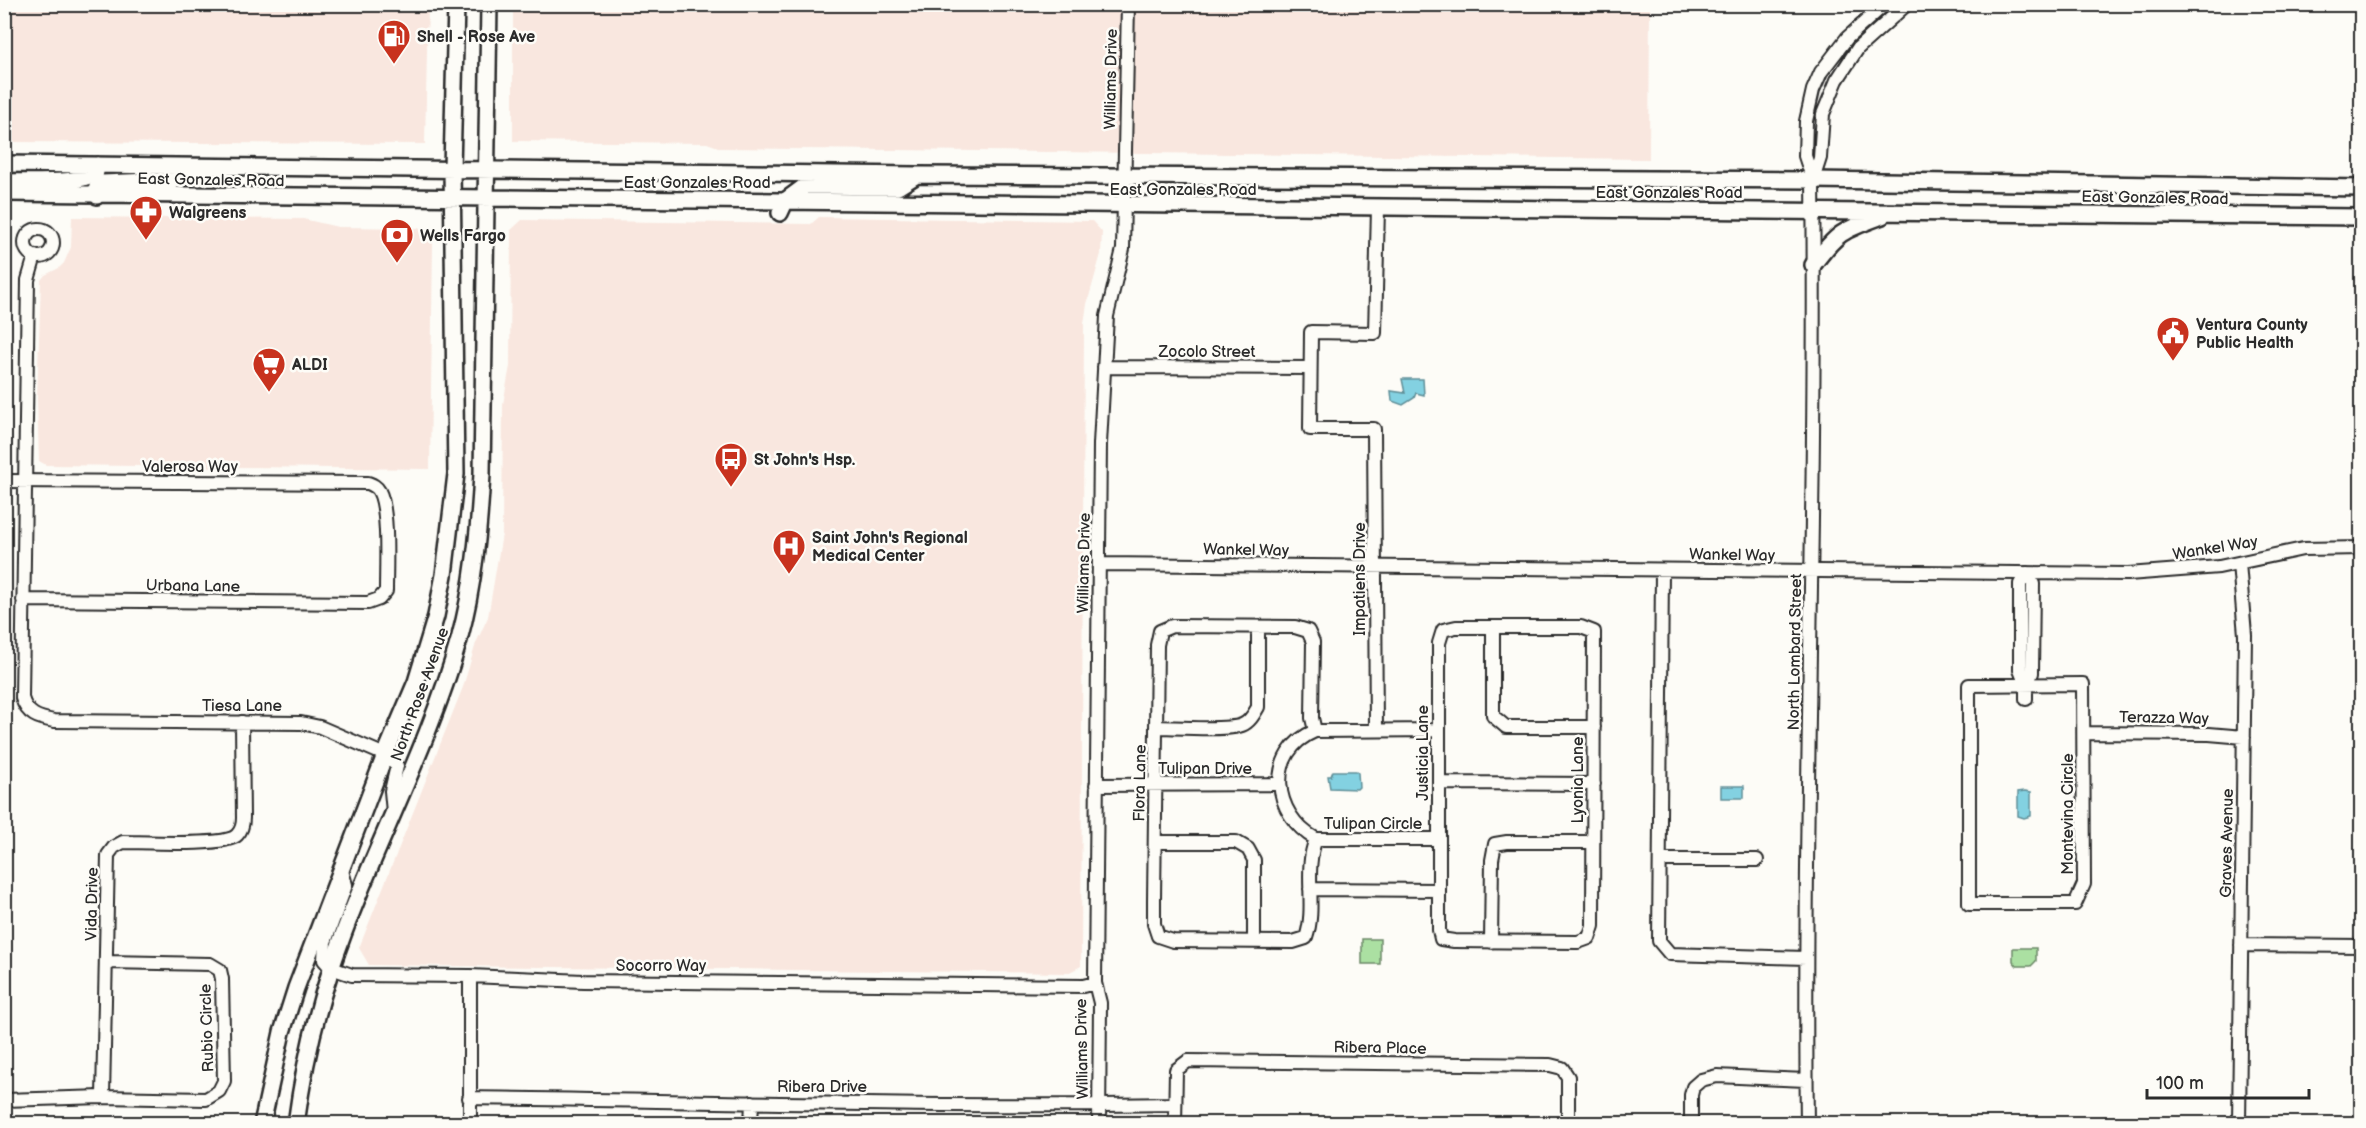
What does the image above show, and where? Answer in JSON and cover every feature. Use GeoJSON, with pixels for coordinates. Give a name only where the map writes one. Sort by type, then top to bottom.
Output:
{"type":"FeatureCollection","features":[{"type":"Feature","properties":{"kind":"main road","name":"North Rose Avenue"},"geometry":{"type":"LineString","coordinates":[[262,1124],[275,1060],[292,999],[385,755],[416,682],[433,627],[450,539],[456,456],[452,169],[456,4]]}},
{"type":"Feature","properties":{"kind":"main road","name":"North Rose Avenue"},"geometry":{"type":"LineString","coordinates":[[296,1124],[312,1027],[331,968],[436,708],[453,660],[471,579],[479,525],[482,474],[489,4]]}},
{"type":"Feature","properties":{"kind":"main road","name":"East Gonzales Road"},"geometry":{"type":"LineString","coordinates":[[4,164],[917,176],[1813,180],[2361,188]]}},
{"type":"Feature","properties":{"kind":"main road"},"geometry":{"type":"LineString","coordinates":[[4,182],[71,181],[87,178],[96,172],[97,165]]}},
{"type":"Feature","properties":{"kind":"main road"},"geometry":{"type":"LineString","coordinates":[[97,196],[97,187],[103,183],[174,180],[219,166]]}},
{"type":"Feature","properties":{"kind":"main road"},"geometry":{"type":"LineString","coordinates":[[783,207],[805,186],[898,187],[917,176]]}},
{"type":"Feature","properties":{"kind":"main road","name":"East Gonzales Road"},"geometry":{"type":"LineString","coordinates":[[4,194],[486,199],[783,207],[1124,206],[2361,217]]}},
{"type":"Feature","properties":{"kind":"main road"},"geometry":{"type":"LineString","coordinates":[[1814,265],[1830,242],[1840,233],[1892,212]]}},
{"type":"Feature","properties":{"kind":"street","name":"Williams Drive"},"geometry":{"type":"LineString","coordinates":[[1099,1124],[1100,1003],[1095,983],[1096,785],[1101,564],[1100,444],[1109,306],[1123,249],[1128,4]]}},
{"type":"Feature","properties":{"kind":"street"},"geometry":{"type":"LineString","coordinates":[[1813,180],[1804,156],[1806,121],[1813,90],[1821,72],[1847,38],[1885,4]]}},
{"type":"Feature","properties":{"kind":"street"},"geometry":{"type":"LineString","coordinates":[[1813,180],[1820,158],[1823,114],[1837,80],[1858,48],[1906,4]]}},
{"type":"Feature","properties":{"kind":"street","name":"North Lombard Street"},"geometry":{"type":"LineString","coordinates":[[1807,1124],[1806,958],[1813,180]]}},
{"type":"Feature","properties":{"kind":"street"},"geometry":{"type":"LineString","coordinates":[[1310,368],[1311,332],[1375,333],[1378,208]]}},
{"type":"Feature","properties":{"kind":"street"},"geometry":{"type":"LineString","coordinates":[[23,600],[28,280],[35,256]]}},
{"type":"Feature","properties":{"kind":"street","name":"Zocolo Street"},"geometry":{"type":"LineString","coordinates":[[1104,367],[1310,368]]}},
{"type":"Feature","properties":{"kind":"street","name":"Impatiens Drive"},"geometry":{"type":"LineString","coordinates":[[1310,368],[1310,429],[1374,429],[1376,730]]}},
{"type":"Feature","properties":{"kind":"street","name":"Valerosa Way"},"geometry":{"type":"LineString","coordinates":[[4,481],[368,483],[376,486],[381,493],[384,513],[386,591],[379,599],[363,603]]}},
{"type":"Feature","properties":{"kind":"street","name":"Wankel Way"},"geometry":{"type":"LineString","coordinates":[[1101,564],[2128,574],[2239,563],[2303,549],[2361,548]]}},
{"type":"Feature","properties":{"kind":"street","name":"Graves Avenue"},"geometry":{"type":"LineString","coordinates":[[2239,563],[2245,635],[2239,1124]]}},
{"type":"Feature","properties":{"kind":"street"},"geometry":{"type":"LineString","coordinates":[[1662,570],[1659,941],[1670,954],[1806,958]]}},
{"type":"Feature","properties":{"kind":"street"},"geometry":{"type":"LineString","coordinates":[[2026,699],[2026,685],[2032,673],[2033,584],[2027,573]]}},
{"type":"Feature","properties":{"kind":"street","name":"Tiesa Lane"},"geometry":{"type":"LineString","coordinates":[[23,600],[22,698],[24,706],[31,714],[54,721],[301,723],[320,727],[385,755]]}},
{"type":"Feature","properties":{"kind":"street","name":"Urbana Lane"},"geometry":{"type":"LineString","coordinates":[[23,600],[363,603]]}},
{"type":"Feature","properties":{"kind":"street","name":"Flora Lane"},"geometry":{"type":"LineString","coordinates":[[1254,941],[1173,941],[1160,937],[1154,924],[1155,785],[1157,645],[1160,631],[1172,627],[1258,627]]}},
{"type":"Feature","properties":{"kind":"street"},"geometry":{"type":"LineString","coordinates":[[1156,727],[1225,727],[1242,725],[1252,718],[1258,708],[1258,627],[1295,627],[1308,631],[1313,642],[1312,718],[1315,731]]}},
{"type":"Feature","properties":{"kind":"street","name":"Justicia Lane"},"geometry":{"type":"LineString","coordinates":[[1491,942],[1444,940],[1439,930],[1438,730],[1439,643],[1443,630],[1456,627],[1493,627]]}},
{"type":"Feature","properties":{"kind":"street"},"geometry":{"type":"LineString","coordinates":[[1493,627],[1493,716],[1506,727],[1594,727]]}},
{"type":"Feature","properties":{"kind":"street","name":"Lyonia Lane"},"geometry":{"type":"LineString","coordinates":[[1491,942],[1578,942],[1589,938],[1593,926],[1594,784],[1594,632],[1581,627],[1493,627]]}},
{"type":"Feature","properties":{"kind":"street","name":"Montevina Circle"},"geometry":{"type":"LineString","coordinates":[[2083,684],[2084,733],[2084,884],[2075,904],[1969,903],[1969,686],[2083,684]]}},
{"type":"Feature","properties":{"kind":"street","name":"Vida Drive"},"geometry":{"type":"LineString","coordinates":[[103,1097],[108,855],[114,847],[123,842],[220,842],[238,835],[243,818],[242,722]]}},
{"type":"Feature","properties":{"kind":"street"},"geometry":{"type":"LineString","coordinates":[[1279,784],[1281,772],[1290,752],[1303,736],[1315,731],[1438,730]]}},
{"type":"Feature","properties":{"kind":"street","name":"Terazza Way"},"geometry":{"type":"LineString","coordinates":[[2084,733],[2210,734],[2244,737]]}},
{"type":"Feature","properties":{"kind":"street"},"geometry":{"type":"LineString","coordinates":[[385,755],[397,766],[391,791],[393,812]]}},
{"type":"Feature","properties":{"kind":"street"},"geometry":{"type":"LineString","coordinates":[[1438,783],[1594,784]]}},
{"type":"Feature","properties":{"kind":"street","name":"Tulipan Drive"},"geometry":{"type":"LineString","coordinates":[[1096,785],[1279,784]]}},
{"type":"Feature","properties":{"kind":"street","name":"Tulipan Circle"},"geometry":{"type":"LineString","coordinates":[[1279,784],[1281,798],[1290,816],[1304,832],[1316,839],[1439,839]]}},
{"type":"Feature","properties":{"kind":"street"},"geometry":{"type":"LineString","coordinates":[[1155,842],[1236,842],[1248,849],[1254,860],[1254,941],[1306,938],[1310,927],[1310,854],[1316,839]]}},
{"type":"Feature","properties":{"kind":"street"},"geometry":{"type":"LineString","coordinates":[[1491,942],[1492,860],[1495,844],[1593,842]]}},
{"type":"Feature","properties":{"kind":"street"},"geometry":{"type":"LineString","coordinates":[[1660,860],[1757,860]]}},
{"type":"Feature","properties":{"kind":"street"},"geometry":{"type":"LineString","coordinates":[[331,968],[324,960],[324,952],[327,934],[346,885],[342,871]]}},
{"type":"Feature","properties":{"kind":"street"},"geometry":{"type":"LineString","coordinates":[[1311,889],[1439,890]]}},
{"type":"Feature","properties":{"kind":"street"},"geometry":{"type":"LineString","coordinates":[[2241,945],[2361,946]]}},
{"type":"Feature","properties":{"kind":"street","name":"Rubio Circle"},"geometry":{"type":"LineString","coordinates":[[4,1100],[103,1097],[206,1099],[219,1091],[224,1081],[222,979],[219,970],[210,964],[107,962]]}},
{"type":"Feature","properties":{"kind":"street","name":"Socorro Way"},"geometry":{"type":"LineString","coordinates":[[331,968],[352,975],[470,976],[583,981],[1083,986],[1095,983]]}},
{"type":"Feature","properties":{"kind":"street"},"geometry":{"type":"LineString","coordinates":[[470,976],[470,1124]]}},
{"type":"Feature","properties":{"kind":"street","name":"Ribera Place"},"geometry":{"type":"LineString","coordinates":[[1175,1104],[1176,1070],[1188,1061],[1550,1065],[1562,1068],[1568,1077],[1568,1124]]}},
{"type":"Feature","properties":{"kind":"street"},"geometry":{"type":"LineString","coordinates":[[1691,1124],[1693,1087],[1709,1077],[1806,1080]]}},
{"type":"Feature","properties":{"kind":"street","name":"Ribera Drive"},"geometry":{"type":"LineString","coordinates":[[469,1098],[1175,1104]]}},
{"type":"Feature","properties":{"kind":"street"},"geometry":{"type":"LineString","coordinates":[[751,1124],[752,1102]]}},
{"type":"Feature","properties":{"kind":"street"},"geometry":{"type":"LineString","coordinates":[[1175,1104],[1175,1124]]}},
{"type":"Feature","properties":{"kind":"shaded area"},"geometry":{"type":"Polygon","coordinates":[[[5,4],[428,5],[425,144],[5,142],[5,4]]]}},
{"type":"Feature","properties":{"kind":"shaded area"},"geometry":{"type":"Polygon","coordinates":[[[513,5],[1650,5],[1649,159],[721,148],[707,143],[513,141],[513,5]]]}},
{"type":"Feature","properties":{"kind":"shaded area"},"geometry":{"type":"Polygon","coordinates":[[[72,217],[303,219],[338,227],[420,228],[433,243],[430,469],[46,465],[39,461],[37,399],[41,280],[64,263],[71,247],[72,217]]]}},
{"type":"Feature","properties":{"kind":"shaded area","name":"Saint John's Regional Medical Center"},"geometry":{"type":"Polygon","coordinates":[[[819,217],[1092,221],[1102,232],[1101,254],[1087,304],[1084,324],[1081,966],[1068,973],[369,965],[359,948],[463,687],[476,643],[488,617],[502,534],[503,404],[510,366],[511,230],[522,220],[811,224],[819,217]]]}},
{"type":"Feature","properties":{"kind":"green space"},"geometry":{"type":"Polygon","coordinates":[[[1362,939],[1380,939],[1380,964],[1362,964],[1362,939]]]}},
{"type":"Feature","properties":{"kind":"green space"},"geometry":{"type":"Polygon","coordinates":[[[2013,948],[2036,948],[2036,961],[2031,966],[2017,966],[2013,961],[2013,948]]]}},
{"type":"Feature","properties":{"kind":"water"},"geometry":{"type":"Polygon","coordinates":[[[1402,379],[1423,379],[1424,395],[1416,393],[1414,398],[1403,405],[1392,401],[1391,391],[1405,393],[1402,379]]]}},
{"type":"Feature","properties":{"kind":"water"},"geometry":{"type":"Polygon","coordinates":[[[1333,771],[1356,771],[1359,787],[1357,789],[1330,788],[1328,776],[1331,776],[1333,771]]]}},
{"type":"Feature","properties":{"kind":"water"},"geometry":{"type":"Polygon","coordinates":[[[1721,786],[1744,786],[1744,798],[1721,798],[1721,786]]]}},
{"type":"Feature","properties":{"kind":"water"},"geometry":{"type":"Polygon","coordinates":[[[2018,792],[2031,792],[2031,816],[2024,818],[2018,816],[2018,792]]]}},
{"type":"Feature","properties":{"kind":"place","name":"Shell - Rose Ave"},"geometry":{"type":"Point","coordinates":[394,65]}},
{"type":"Feature","properties":{"kind":"place","name":"Walgreens"},"geometry":{"type":"Point","coordinates":[146,241]}},
{"type":"Feature","properties":{"kind":"place","name":"Wells Fargo"},"geometry":{"type":"Point","coordinates":[397,264]}},
{"type":"Feature","properties":{"kind":"place","name":"Ventura County Public Health"},"geometry":{"type":"Point","coordinates":[2173,362]}},
{"type":"Feature","properties":{"kind":"place","name":"ALDI"},"geometry":{"type":"Point","coordinates":[269,393]}},
{"type":"Feature","properties":{"kind":"place","name":"St John's Hsp."},"geometry":{"type":"Point","coordinates":[731,488]}},
{"type":"Feature","properties":{"kind":"place","name":"Saint John's Regional Medical Center"},"geometry":{"type":"Point","coordinates":[789,575]}}]}
